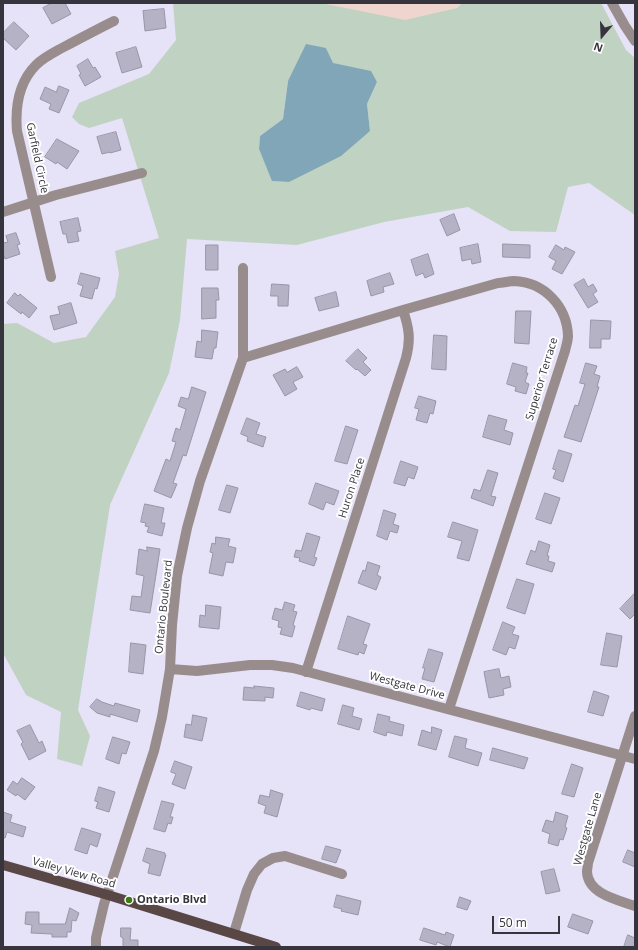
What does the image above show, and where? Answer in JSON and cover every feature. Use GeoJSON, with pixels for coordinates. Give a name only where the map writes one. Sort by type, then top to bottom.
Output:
{"type":"FeatureCollection","features":[{"type":"Feature","properties":{"kind":"main road","name":"Valley View Road"},"geometry":{"type":"LineString","coordinates":[[3,865],[108,894],[276,947]]}},
{"type":"Feature","properties":{"kind":"street"},"geometry":{"type":"LineString","coordinates":[[612,3],[635,41]]}},
{"type":"Feature","properties":{"kind":"street","name":"Garfield Circle"},"geometry":{"type":"LineString","coordinates":[[50,277],[18,131],[16,117],[18,98],[24,83],[44,58],[114,21]]}},
{"type":"Feature","properties":{"kind":"street"},"geometry":{"type":"LineString","coordinates":[[3,212],[56,195],[142,173]]}},
{"type":"Feature","properties":{"kind":"street","name":"Ontario Boulevard"},"geometry":{"type":"LineString","coordinates":[[96,947],[96,938],[108,894],[154,751],[162,717],[170,669],[172,625],[177,576],[187,528],[200,481],[242,358],[242,268]]}},
{"type":"Feature","properties":{"kind":"street","name":"Superior Terrace"},"geometry":{"type":"LineString","coordinates":[[242,358],[498,283],[513,281],[527,283],[541,288],[552,297],[561,309],[566,323],[568,337],[565,351],[449,709]]}},
{"type":"Feature","properties":{"kind":"street","name":"Huron Place"},"geometry":{"type":"LineString","coordinates":[[306,672],[406,358],[410,334],[403,310]]}},
{"type":"Feature","properties":{"kind":"street","name":"Westgate Drive"},"geometry":{"type":"LineString","coordinates":[[170,669],[197,671],[250,665],[272,665],[306,672],[449,709],[635,759]]}},
{"type":"Feature","properties":{"kind":"street"},"geometry":{"type":"LineString","coordinates":[[622,756],[635,716]]}},
{"type":"Feature","properties":{"kind":"street","name":"Westgate Lane"},"geometry":{"type":"LineString","coordinates":[[622,756],[588,863],[587,872],[590,881],[596,889],[603,894],[635,906]]}},
{"type":"Feature","properties":{"kind":"street"},"geometry":{"type":"LineString","coordinates":[[234,933],[247,890],[254,874],[262,864],[273,858],[285,856],[342,874]]}},
{"type":"Feature","properties":{"kind":"shaded area"},"geometry":{"type":"Polygon","coordinates":[[[321,3],[462,3],[457,8],[405,21],[321,3]]]}},
{"type":"Feature","properties":{"kind":"green space"},"geometry":{"type":"Polygon","coordinates":[[[173,3],[321,3],[405,20],[457,8],[462,3],[601,3],[626,50],[635,58],[635,215],[589,183],[568,187],[556,232],[510,231],[468,207],[384,222],[297,245],[187,239],[180,320],[169,373],[110,505],[78,710],[90,736],[82,766],[57,759],[61,712],[26,695],[3,653],[3,324],[17,323],[54,343],[86,337],[115,297],[119,274],[115,251],[159,238],[122,118],[89,128],[79,124],[72,117],[79,103],[149,74],[176,40],[173,3]],[[326,48],[288,81],[283,119],[260,136],[259,149],[273,181],[289,182],[370,131],[367,104],[377,82],[332,63],[326,48]]]}},
{"type":"Feature","properties":{"kind":"water"},"geometry":{"type":"Polygon","coordinates":[[[306,44],[326,48],[333,63],[371,71],[377,82],[367,104],[370,131],[341,156],[289,182],[272,181],[259,149],[260,136],[283,119],[288,81],[306,44]]]}},
{"type":"Feature","properties":{"kind":"building"},"geometry":{"type":"Polygon","coordinates":[[[52,3],[65,3],[71,14],[52,24],[43,8],[52,3]]]}},
{"type":"Feature","properties":{"kind":"building"},"geometry":{"type":"Polygon","coordinates":[[[164,9],[166,28],[145,31],[143,11],[164,9]]]}},
{"type":"Feature","properties":{"kind":"building"},"geometry":{"type":"Polygon","coordinates":[[[14,22],[29,36],[16,50],[3,38],[3,33],[14,22]]]}},
{"type":"Feature","properties":{"kind":"building"},"geometry":{"type":"Polygon","coordinates":[[[136,47],[142,67],[122,73],[116,53],[136,47]]]}},
{"type":"Feature","properties":{"kind":"building"},"geometry":{"type":"Polygon","coordinates":[[[88,59],[93,68],[95,67],[101,77],[85,86],[79,75],[81,74],[77,66],[88,59]]]}},
{"type":"Feature","properties":{"kind":"building"},"geometry":{"type":"Polygon","coordinates":[[[59,86],[69,90],[59,113],[49,109],[51,104],[40,99],[45,87],[56,92],[59,86]]]}},
{"type":"Feature","properties":{"kind":"building"},"geometry":{"type":"Polygon","coordinates":[[[116,132],[121,150],[102,154],[97,137],[116,132]]]}},
{"type":"Feature","properties":{"kind":"building"},"geometry":{"type":"Polygon","coordinates":[[[57,139],[79,151],[67,169],[57,162],[56,164],[45,157],[57,139]]]}},
{"type":"Feature","properties":{"kind":"building"},"geometry":{"type":"Polygon","coordinates":[[[454,214],[460,230],[447,236],[440,220],[454,214]]]}},
{"type":"Feature","properties":{"kind":"building"},"geometry":{"type":"Polygon","coordinates":[[[78,218],[81,231],[77,232],[79,241],[68,243],[66,234],[63,234],[60,222],[78,218]]]}},
{"type":"Feature","properties":{"kind":"building"},"geometry":{"type":"Polygon","coordinates":[[[16,233],[20,244],[17,245],[20,254],[5,259],[3,253],[3,243],[8,242],[6,236],[16,233]]]}},
{"type":"Feature","properties":{"kind":"building"},"geometry":{"type":"Polygon","coordinates":[[[478,244],[481,262],[472,264],[471,259],[462,261],[460,248],[478,244]]]}},
{"type":"Feature","properties":{"kind":"building"},"geometry":{"type":"Polygon","coordinates":[[[503,244],[530,245],[530,258],[503,257],[503,244]]]}},
{"type":"Feature","properties":{"kind":"building"},"geometry":{"type":"Polygon","coordinates":[[[206,245],[218,245],[218,270],[206,270],[206,245]]]}},
{"type":"Feature","properties":{"kind":"building"},"geometry":{"type":"Polygon","coordinates":[[[556,245],[564,250],[565,247],[575,252],[562,274],[552,269],[556,261],[549,257],[556,245]]]}},
{"type":"Feature","properties":{"kind":"building"},"geometry":{"type":"Polygon","coordinates":[[[428,254],[434,274],[425,278],[423,273],[416,276],[411,260],[428,254]]]}},
{"type":"Feature","properties":{"kind":"building"},"geometry":{"type":"Polygon","coordinates":[[[81,273],[100,278],[92,299],[80,296],[83,286],[78,284],[81,273]]]}},
{"type":"Feature","properties":{"kind":"building"},"geometry":{"type":"Polygon","coordinates":[[[390,273],[394,284],[383,287],[384,292],[371,296],[367,281],[390,273]]]}},
{"type":"Feature","properties":{"kind":"building"},"geometry":{"type":"Polygon","coordinates":[[[584,279],[588,287],[593,284],[597,291],[593,294],[598,302],[588,308],[574,285],[584,279]]]}},
{"type":"Feature","properties":{"kind":"building"},"geometry":{"type":"Polygon","coordinates":[[[272,284],[289,285],[288,306],[278,306],[278,296],[271,296],[272,284]]]}},
{"type":"Feature","properties":{"kind":"building"},"geometry":{"type":"Polygon","coordinates":[[[202,288],[218,288],[219,300],[216,300],[216,318],[202,319],[202,288]]]}},
{"type":"Feature","properties":{"kind":"building"},"geometry":{"type":"Polygon","coordinates":[[[336,292],[339,306],[319,311],[315,298],[336,292]]]}},
{"type":"Feature","properties":{"kind":"building"},"geometry":{"type":"Polygon","coordinates":[[[15,293],[18,296],[20,294],[37,308],[29,318],[22,312],[21,314],[7,303],[15,293]]]}},
{"type":"Feature","properties":{"kind":"building"},"geometry":{"type":"Polygon","coordinates":[[[71,303],[77,323],[54,330],[50,316],[60,314],[58,307],[71,303]]]}},
{"type":"Feature","properties":{"kind":"building"},"geometry":{"type":"Polygon","coordinates":[[[516,311],[531,311],[529,344],[515,343],[516,311]]]}},
{"type":"Feature","properties":{"kind":"building"},"geometry":{"type":"Polygon","coordinates":[[[591,320],[611,321],[610,339],[601,339],[601,348],[590,348],[591,320]]]}},
{"type":"Feature","properties":{"kind":"building"},"geometry":{"type":"Polygon","coordinates":[[[202,330],[218,332],[216,348],[214,348],[212,359],[195,357],[197,341],[201,342],[202,330]]]}},
{"type":"Feature","properties":{"kind":"building"},"geometry":{"type":"Polygon","coordinates":[[[434,335],[447,336],[446,370],[432,369],[434,335]]]}},
{"type":"Feature","properties":{"kind":"building"},"geometry":{"type":"Polygon","coordinates":[[[358,349],[367,358],[363,362],[371,370],[365,376],[346,361],[358,349]]]}},
{"type":"Feature","properties":{"kind":"building"},"geometry":{"type":"Polygon","coordinates":[[[513,363],[527,367],[526,373],[528,373],[525,382],[529,384],[526,394],[515,391],[516,387],[507,384],[513,363]]]}},
{"type":"Feature","properties":{"kind":"building"},"geometry":{"type":"Polygon","coordinates":[[[586,363],[597,366],[594,374],[600,376],[597,387],[599,387],[581,442],[564,437],[575,405],[578,406],[585,384],[580,383],[586,363]]]}},
{"type":"Feature","properties":{"kind":"building"},"geometry":{"type":"Polygon","coordinates":[[[297,367],[303,377],[293,382],[297,389],[285,396],[273,375],[285,369],[287,372],[297,367]]]}},
{"type":"Feature","properties":{"kind":"building"},"geometry":{"type":"Polygon","coordinates":[[[192,387],[206,392],[186,456],[183,455],[173,483],[177,484],[171,498],[154,491],[166,459],[170,461],[176,442],[172,441],[176,428],[180,430],[186,409],[178,406],[181,397],[188,399],[192,387]]]}},
{"type":"Feature","properties":{"kind":"building"},"geometry":{"type":"Polygon","coordinates":[[[419,396],[436,401],[433,414],[430,413],[427,423],[416,420],[419,409],[415,408],[419,396]]]}},
{"type":"Feature","properties":{"kind":"building"},"geometry":{"type":"Polygon","coordinates":[[[489,415],[507,420],[504,430],[513,433],[510,445],[483,437],[489,415]]]}},
{"type":"Feature","properties":{"kind":"building"},"geometry":{"type":"Polygon","coordinates":[[[247,418],[260,423],[256,434],[266,437],[263,447],[247,441],[248,437],[241,434],[247,418]]]}},
{"type":"Feature","properties":{"kind":"building"},"geometry":{"type":"Polygon","coordinates":[[[346,426],[358,430],[347,464],[335,461],[346,426]]]}},
{"type":"Feature","properties":{"kind":"building"},"geometry":{"type":"Polygon","coordinates":[[[559,450],[572,454],[563,482],[553,478],[556,470],[553,469],[559,450]]]}},
{"type":"Feature","properties":{"kind":"building"},"geometry":{"type":"Polygon","coordinates":[[[401,461],[418,467],[414,479],[408,477],[405,486],[394,483],[401,461]]]}},
{"type":"Feature","properties":{"kind":"building"},"geometry":{"type":"Polygon","coordinates":[[[488,470],[498,473],[491,496],[496,497],[493,506],[471,498],[474,489],[480,491],[488,470]]]}},
{"type":"Feature","properties":{"kind":"building"},"geometry":{"type":"Polygon","coordinates":[[[316,483],[339,491],[334,505],[326,502],[323,510],[309,504],[316,483]]]}},
{"type":"Feature","properties":{"kind":"building"},"geometry":{"type":"Polygon","coordinates":[[[227,485],[238,488],[230,513],[219,510],[227,485]]]}},
{"type":"Feature","properties":{"kind":"building"},"geometry":{"type":"Polygon","coordinates":[[[545,493],[560,498],[551,524],[536,519],[545,493]]]}},
{"type":"Feature","properties":{"kind":"building"},"geometry":{"type":"Polygon","coordinates":[[[145,504],[164,508],[161,523],[165,523],[162,536],[147,532],[149,527],[145,526],[146,523],[141,522],[145,504]]]}},
{"type":"Feature","properties":{"kind":"building"},"geometry":{"type":"Polygon","coordinates":[[[384,510],[396,514],[393,524],[399,526],[397,533],[390,531],[387,540],[377,536],[384,510]]]}},
{"type":"Feature","properties":{"kind":"building"},"geometry":{"type":"Polygon","coordinates":[[[453,522],[478,530],[469,561],[457,558],[462,541],[448,537],[453,522]]]}},
{"type":"Feature","properties":{"kind":"building"},"geometry":{"type":"Polygon","coordinates":[[[307,533],[320,537],[314,557],[317,558],[314,566],[299,561],[300,558],[294,557],[296,550],[301,551],[307,533]]]}},
{"type":"Feature","properties":{"kind":"building"},"geometry":{"type":"Polygon","coordinates":[[[216,537],[230,539],[228,546],[236,548],[233,563],[226,562],[223,576],[209,573],[213,553],[210,552],[212,543],[215,544],[216,537]]]}},
{"type":"Feature","properties":{"kind":"building"},"geometry":{"type":"Polygon","coordinates":[[[539,541],[550,545],[547,556],[549,556],[548,561],[555,563],[552,572],[526,564],[531,550],[535,552],[539,541]]]}},
{"type":"Feature","properties":{"kind":"building"},"geometry":{"type":"Polygon","coordinates":[[[147,547],[160,549],[150,613],[130,610],[132,596],[141,597],[144,576],[136,574],[139,549],[147,551],[147,547]]]}},
{"type":"Feature","properties":{"kind":"building"},"geometry":{"type":"Polygon","coordinates":[[[368,562],[380,566],[377,575],[381,577],[376,590],[358,583],[368,562]]]}},
{"type":"Feature","properties":{"kind":"building"},"geometry":{"type":"Polygon","coordinates":[[[517,579],[534,584],[525,614],[507,608],[517,579]]]}},
{"type":"Feature","properties":{"kind":"building"},"geometry":{"type":"Polygon","coordinates":[[[635,593],[635,614],[630,619],[620,609],[635,593]]]}},
{"type":"Feature","properties":{"kind":"building"},"geometry":{"type":"Polygon","coordinates":[[[285,602],[295,605],[293,611],[297,612],[293,625],[295,626],[292,637],[280,634],[282,628],[278,627],[279,621],[272,619],[275,608],[282,610],[285,602]]]}},
{"type":"Feature","properties":{"kind":"building"},"geometry":{"type":"Polygon","coordinates":[[[206,605],[221,607],[219,629],[199,627],[200,615],[205,616],[206,605]]]}},
{"type":"Feature","properties":{"kind":"building"},"geometry":{"type":"Polygon","coordinates":[[[348,616],[370,624],[363,644],[367,645],[364,654],[359,652],[358,655],[338,649],[348,616]]]}},
{"type":"Feature","properties":{"kind":"building"},"geometry":{"type":"Polygon","coordinates":[[[503,622],[515,627],[512,634],[519,636],[515,649],[509,647],[506,655],[493,650],[503,622]]]}},
{"type":"Feature","properties":{"kind":"building"},"geometry":{"type":"Polygon","coordinates":[[[607,633],[622,636],[617,667],[601,665],[607,633]]]}},
{"type":"Feature","properties":{"kind":"building"},"geometry":{"type":"Polygon","coordinates":[[[131,643],[146,645],[143,674],[129,672],[131,643]]]}},
{"type":"Feature","properties":{"kind":"building"},"geometry":{"type":"Polygon","coordinates":[[[429,649],[443,653],[434,682],[422,679],[425,668],[423,668],[429,649]]]}},
{"type":"Feature","properties":{"kind":"building"},"geometry":{"type":"Polygon","coordinates":[[[499,669],[501,678],[509,676],[511,687],[503,689],[504,695],[489,698],[484,672],[499,669]]]}},
{"type":"Feature","properties":{"kind":"building"},"geometry":{"type":"Polygon","coordinates":[[[254,686],[274,688],[273,698],[265,697],[265,701],[243,700],[244,687],[254,688],[254,686]]]}},
{"type":"Feature","properties":{"kind":"building"},"geometry":{"type":"Polygon","coordinates":[[[594,691],[609,696],[603,716],[588,712],[594,691]]]}},
{"type":"Feature","properties":{"kind":"building"},"geometry":{"type":"Polygon","coordinates":[[[301,692],[325,699],[322,711],[311,708],[310,710],[297,706],[301,692]]]}},
{"type":"Feature","properties":{"kind":"building"},"geometry":{"type":"Polygon","coordinates":[[[97,699],[114,706],[115,703],[140,710],[137,722],[110,714],[110,717],[97,713],[90,707],[97,699]]]}},
{"type":"Feature","properties":{"kind":"building"},"geometry":{"type":"Polygon","coordinates":[[[343,705],[354,708],[352,716],[362,719],[359,730],[338,724],[343,705]]]}},
{"type":"Feature","properties":{"kind":"building"},"geometry":{"type":"Polygon","coordinates":[[[378,714],[390,717],[389,721],[404,725],[402,736],[387,732],[386,736],[374,732],[378,714]]]}},
{"type":"Feature","properties":{"kind":"building"},"geometry":{"type":"Polygon","coordinates":[[[193,715],[207,718],[202,741],[184,737],[186,724],[191,725],[193,715]]]}},
{"type":"Feature","properties":{"kind":"building"},"geometry":{"type":"Polygon","coordinates":[[[30,725],[39,743],[42,741],[46,751],[29,760],[21,744],[23,742],[17,731],[30,725]]]}},
{"type":"Feature","properties":{"kind":"building"},"geometry":{"type":"Polygon","coordinates":[[[432,727],[442,730],[436,750],[418,745],[422,730],[431,733],[432,727]]]}},
{"type":"Feature","properties":{"kind":"building"},"geometry":{"type":"Polygon","coordinates":[[[455,736],[467,739],[465,748],[482,753],[478,766],[449,757],[455,736]]]}},
{"type":"Feature","properties":{"kind":"building"},"geometry":{"type":"Polygon","coordinates":[[[113,737],[130,742],[126,754],[122,753],[119,764],[106,759],[113,737]]]}},
{"type":"Feature","properties":{"kind":"building"},"geometry":{"type":"Polygon","coordinates":[[[493,748],[528,758],[524,769],[490,760],[493,748]]]}},
{"type":"Feature","properties":{"kind":"building"},"geometry":{"type":"Polygon","coordinates":[[[175,761],[192,767],[185,789],[172,784],[176,774],[171,772],[175,761]]]}},
{"type":"Feature","properties":{"kind":"building"},"geometry":{"type":"Polygon","coordinates":[[[572,764],[583,768],[574,797],[562,794],[572,764]]]}},
{"type":"Feature","properties":{"kind":"building"},"geometry":{"type":"Polygon","coordinates":[[[22,778],[35,787],[25,800],[17,794],[16,796],[7,790],[13,781],[17,784],[22,778]]]}},
{"type":"Feature","properties":{"kind":"building"},"geometry":{"type":"Polygon","coordinates":[[[99,787],[115,792],[109,812],[96,808],[98,802],[95,801],[99,787]]]}},
{"type":"Feature","properties":{"kind":"building"},"geometry":{"type":"Polygon","coordinates":[[[271,790],[283,794],[277,817],[264,813],[266,806],[258,803],[260,795],[269,797],[271,790]]]}},
{"type":"Feature","properties":{"kind":"building"},"geometry":{"type":"Polygon","coordinates":[[[162,801],[174,804],[170,817],[173,817],[171,824],[168,823],[165,832],[154,829],[162,801]]]}},
{"type":"Feature","properties":{"kind":"building"},"geometry":{"type":"Polygon","coordinates":[[[3,812],[12,815],[10,822],[26,827],[23,837],[7,832],[5,838],[3,838],[3,812]]]}},
{"type":"Feature","properties":{"kind":"building"},"geometry":{"type":"Polygon","coordinates":[[[556,812],[568,816],[565,827],[567,828],[563,840],[560,839],[558,846],[548,843],[550,834],[542,831],[546,820],[553,822],[556,812]]]}},
{"type":"Feature","properties":{"kind":"building"},"geometry":{"type":"Polygon","coordinates":[[[82,828],[101,834],[97,847],[90,844],[87,854],[75,850],[82,828]]]}},
{"type":"Feature","properties":{"kind":"building"},"geometry":{"type":"Polygon","coordinates":[[[326,846],[341,850],[336,863],[322,859],[326,846]]]}},
{"type":"Feature","properties":{"kind":"building"},"geometry":{"type":"Polygon","coordinates":[[[147,848],[165,853],[166,855],[160,876],[148,873],[150,864],[143,861],[147,848]]]}},
{"type":"Feature","properties":{"kind":"building"},"geometry":{"type":"Polygon","coordinates":[[[628,850],[635,853],[635,867],[623,862],[628,850]]]}},
{"type":"Feature","properties":{"kind":"building"},"geometry":{"type":"Polygon","coordinates":[[[554,869],[560,891],[546,894],[541,872],[554,869]]]}},
{"type":"Feature","properties":{"kind":"building"},"geometry":{"type":"Polygon","coordinates":[[[337,895],[361,901],[358,915],[341,911],[342,909],[334,907],[337,895]]]}},
{"type":"Feature","properties":{"kind":"building"},"geometry":{"type":"Polygon","coordinates":[[[460,897],[471,901],[467,910],[457,907],[460,897]]]}},
{"type":"Feature","properties":{"kind":"building"},"geometry":{"type":"Polygon","coordinates":[[[70,908],[79,913],[76,921],[72,920],[71,932],[67,932],[67,937],[52,937],[52,934],[31,933],[32,925],[25,924],[26,912],[39,912],[39,924],[65,924],[70,908]]]}},
{"type":"Feature","properties":{"kind":"building"},"geometry":{"type":"Polygon","coordinates":[[[573,914],[593,921],[588,934],[568,927],[573,914]]]}},
{"type":"Feature","properties":{"kind":"building"},"geometry":{"type":"Polygon","coordinates":[[[121,928],[131,928],[130,940],[138,940],[138,947],[123,947],[121,928]]]}},
{"type":"Feature","properties":{"kind":"building"},"geometry":{"type":"Polygon","coordinates":[[[424,928],[445,935],[446,932],[454,935],[450,947],[437,942],[436,945],[420,940],[424,928]]]}},
{"type":"Feature","properties":{"kind":"building"},"geometry":{"type":"Polygon","coordinates":[[[628,935],[635,938],[635,947],[624,947],[628,935]]]}},
{"type":"Feature","properties":{"kind":"place","name":"Ontario Blvd"},"geometry":{"type":"Point","coordinates":[129,900]}}]}
